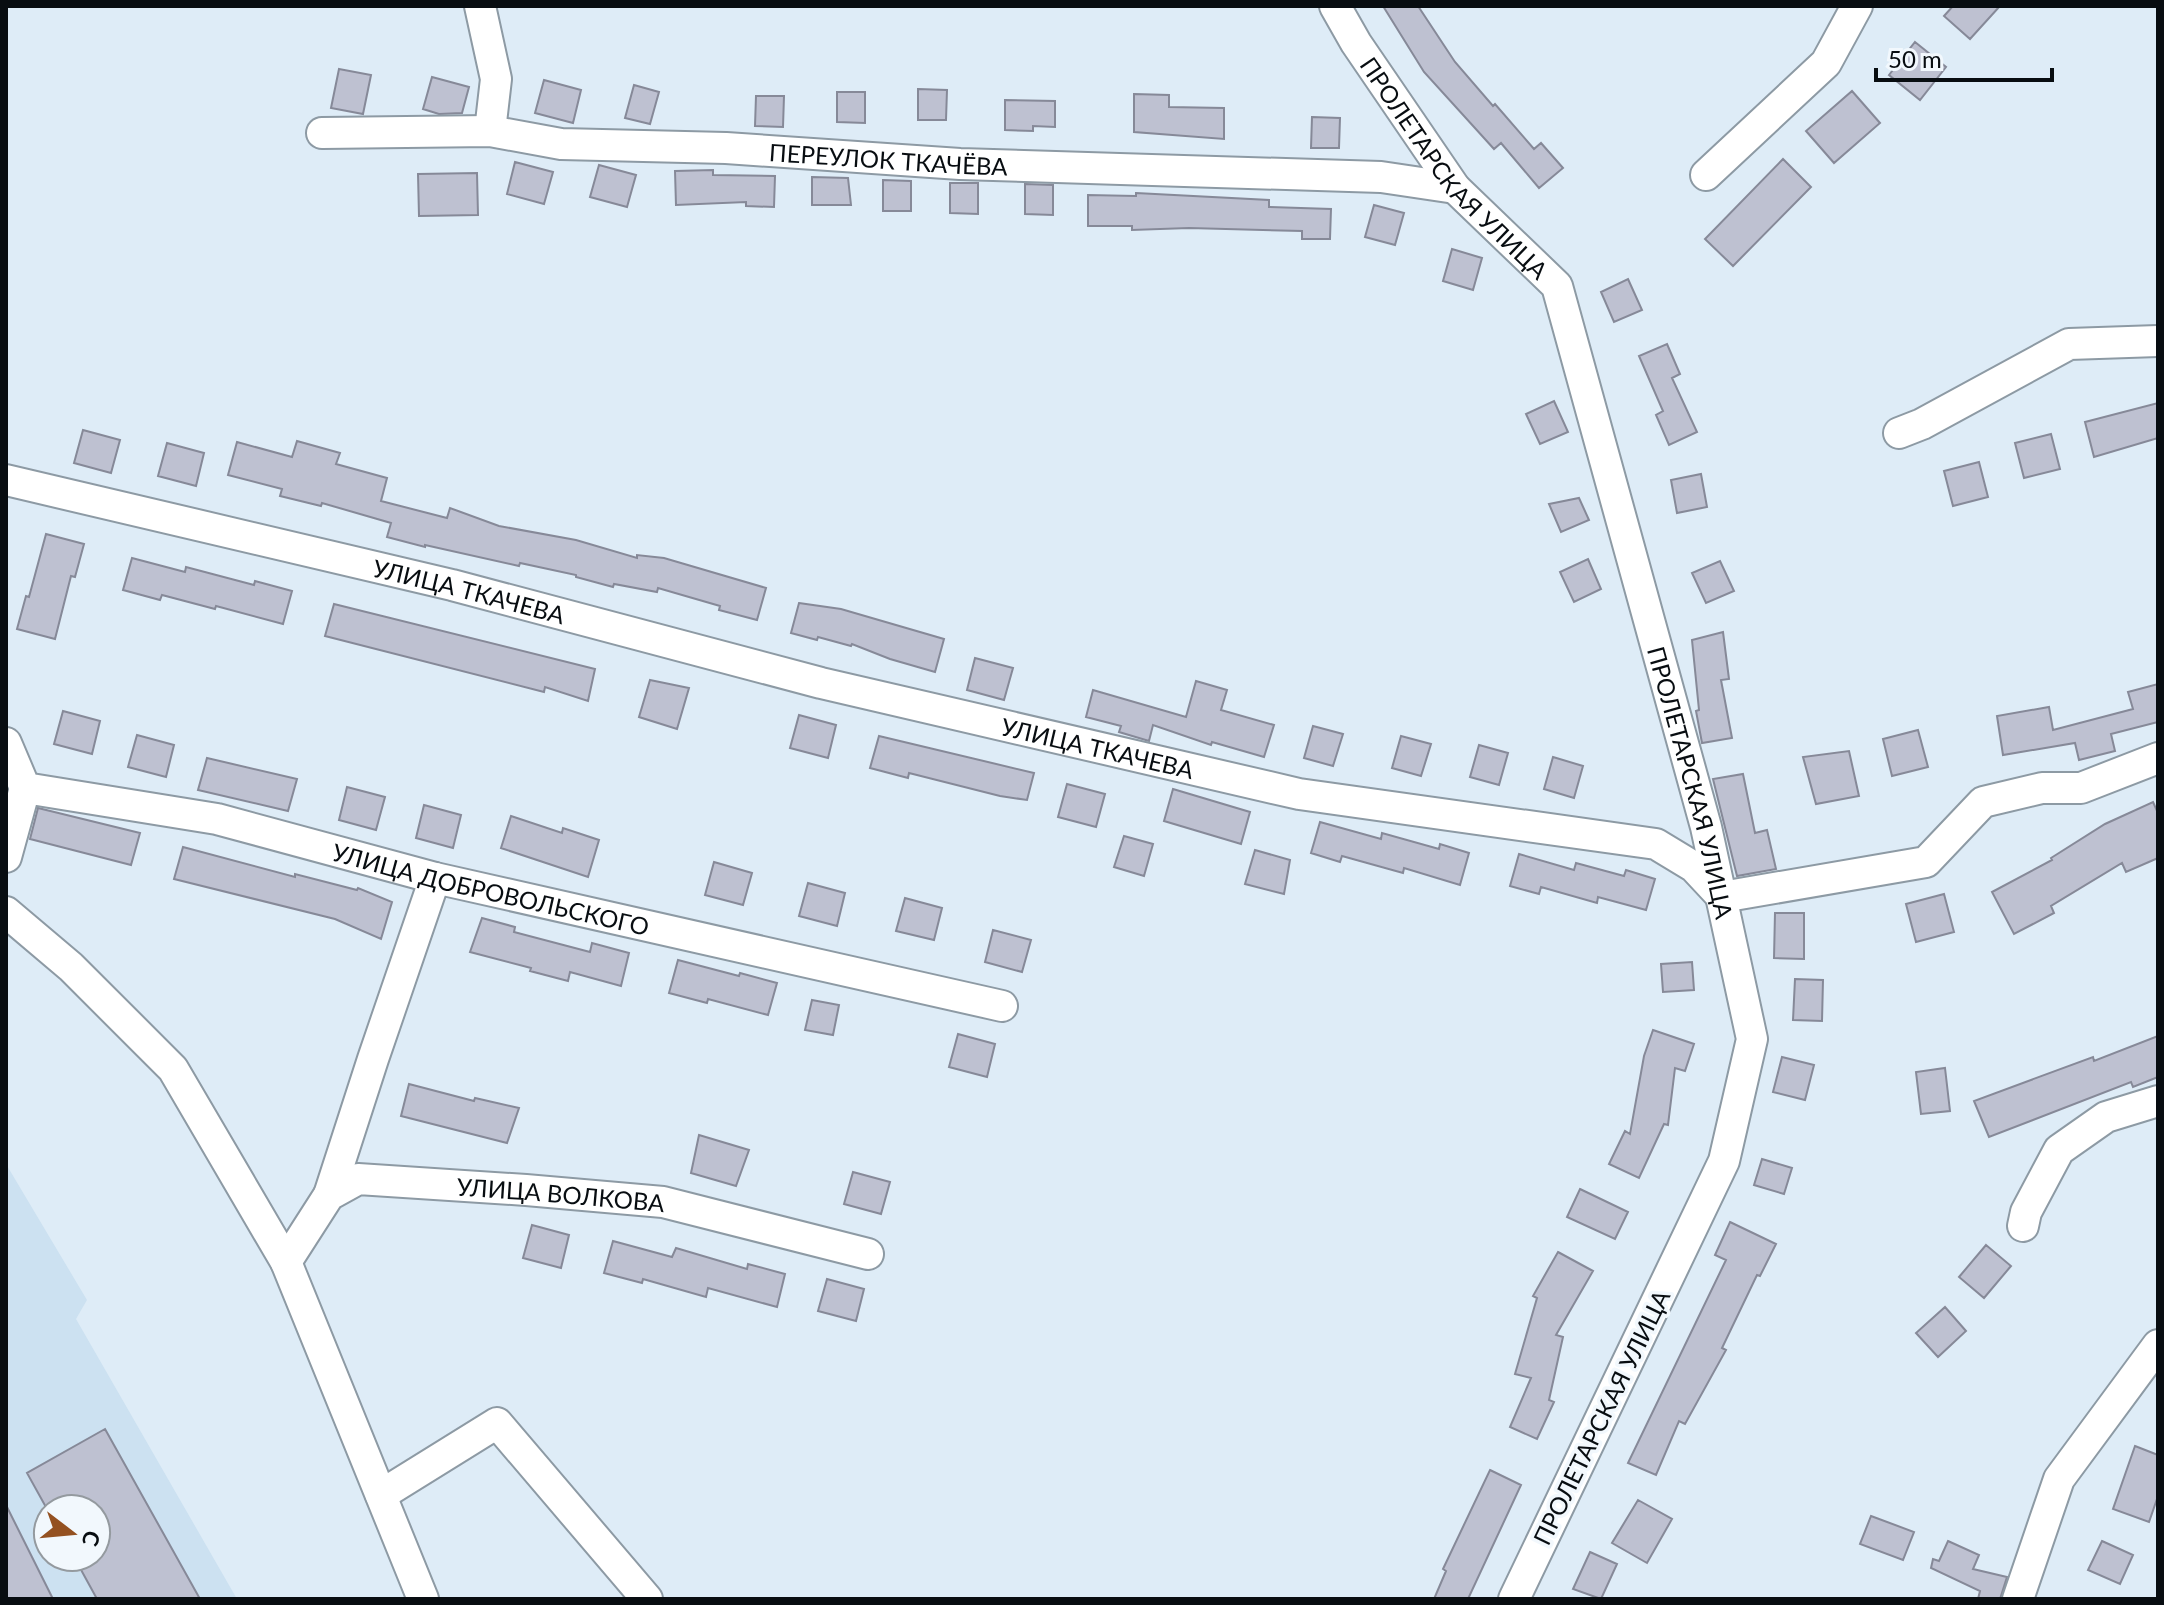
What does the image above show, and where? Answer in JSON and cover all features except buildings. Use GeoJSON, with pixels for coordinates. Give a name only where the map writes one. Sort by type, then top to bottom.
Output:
{"type":"FeatureCollection","features":[{"type":"Feature","properties":{"kind":"street"},"geometry":{"type":"LineString","coordinates":[[480,6],[496,79],[490,131]]}},
{"type":"Feature","properties":{"kind":"street","name":"ПРОЛЕТАРСКАЯ УЛИЦА"},"geometry":{"type":"LineString","coordinates":[[1335,6],[1356,43],[1455,188],[1557,286],[1706,827],[1752,1039],[1724,1161],[1514,1599]]}},
{"type":"Feature","properties":{"kind":"street"},"geometry":{"type":"LineString","coordinates":[[1706,175],[1826,63],[1857,6]]}},
{"type":"Feature","properties":{"kind":"street","name":"ПЕРЕУЛОК ТКАЧЁВА"},"geometry":{"type":"LineString","coordinates":[[322,133],[490,131],[561,144],[726,148],[960,164],[1381,177],[1455,188]]}},
{"type":"Feature","properties":{"kind":"street"},"geometry":{"type":"LineString","coordinates":[[1899,433],[1922,424],[2069,344],[2158,341]]}},
{"type":"Feature","properties":{"kind":"street","name":"УЛИЦА ТКАЧЕВА"},"geometry":{"type":"LineString","coordinates":[[6,480],[452,585],[821,683],[1299,794],[1656,844],[1694,867],[1722,897]]}},
{"type":"Feature","properties":{"kind":"street"},"geometry":{"type":"LineString","coordinates":[[6,743],[25,788],[6,857]]}},
{"type":"Feature","properties":{"kind":"street"},"geometry":{"type":"LineString","coordinates":[[1722,897],[1926,862],[1983,802],[2042,788],[2081,788],[2158,758]]}},
{"type":"Feature","properties":{"kind":"street","name":"УЛИЦА ДОБРОВОЛЬСКОГО"},"geometry":{"type":"LineString","coordinates":[[25,788],[217,819],[435,878],[1002,1006]]}},
{"type":"Feature","properties":{"kind":"street"},"geometry":{"type":"LineString","coordinates":[[286,1262],[329,1195],[435,878]]}},
{"type":"Feature","properties":{"kind":"street"},"geometry":{"type":"LineString","coordinates":[[6,912],[71,967],[173,1069],[286,1262],[423,1599]]}},
{"type":"Feature","properties":{"kind":"street"},"geometry":{"type":"LineString","coordinates":[[2023,1226],[2026,1212],[2059,1150],[2106,1117],[2158,1101]]}},
{"type":"Feature","properties":{"kind":"street","name":"УЛИЦА ВОЛКОВА"},"geometry":{"type":"LineString","coordinates":[[329,1195],[358,1179],[663,1202],[868,1254]]}},
{"type":"Feature","properties":{"kind":"street"},"geometry":{"type":"LineString","coordinates":[[2018,1599],[2059,1479],[2158,1345]]}},
{"type":"Feature","properties":{"kind":"street"},"geometry":{"type":"LineString","coordinates":[[381,1495],[497,1423],[647,1599]]}},
{"type":"Feature","properties":{"kind":"shaded area"},"geometry":{"type":"Polygon","coordinates":[[[6,1164],[87,1300],[76,1319],[237,1599],[6,1599],[6,1164]]]}}]}
